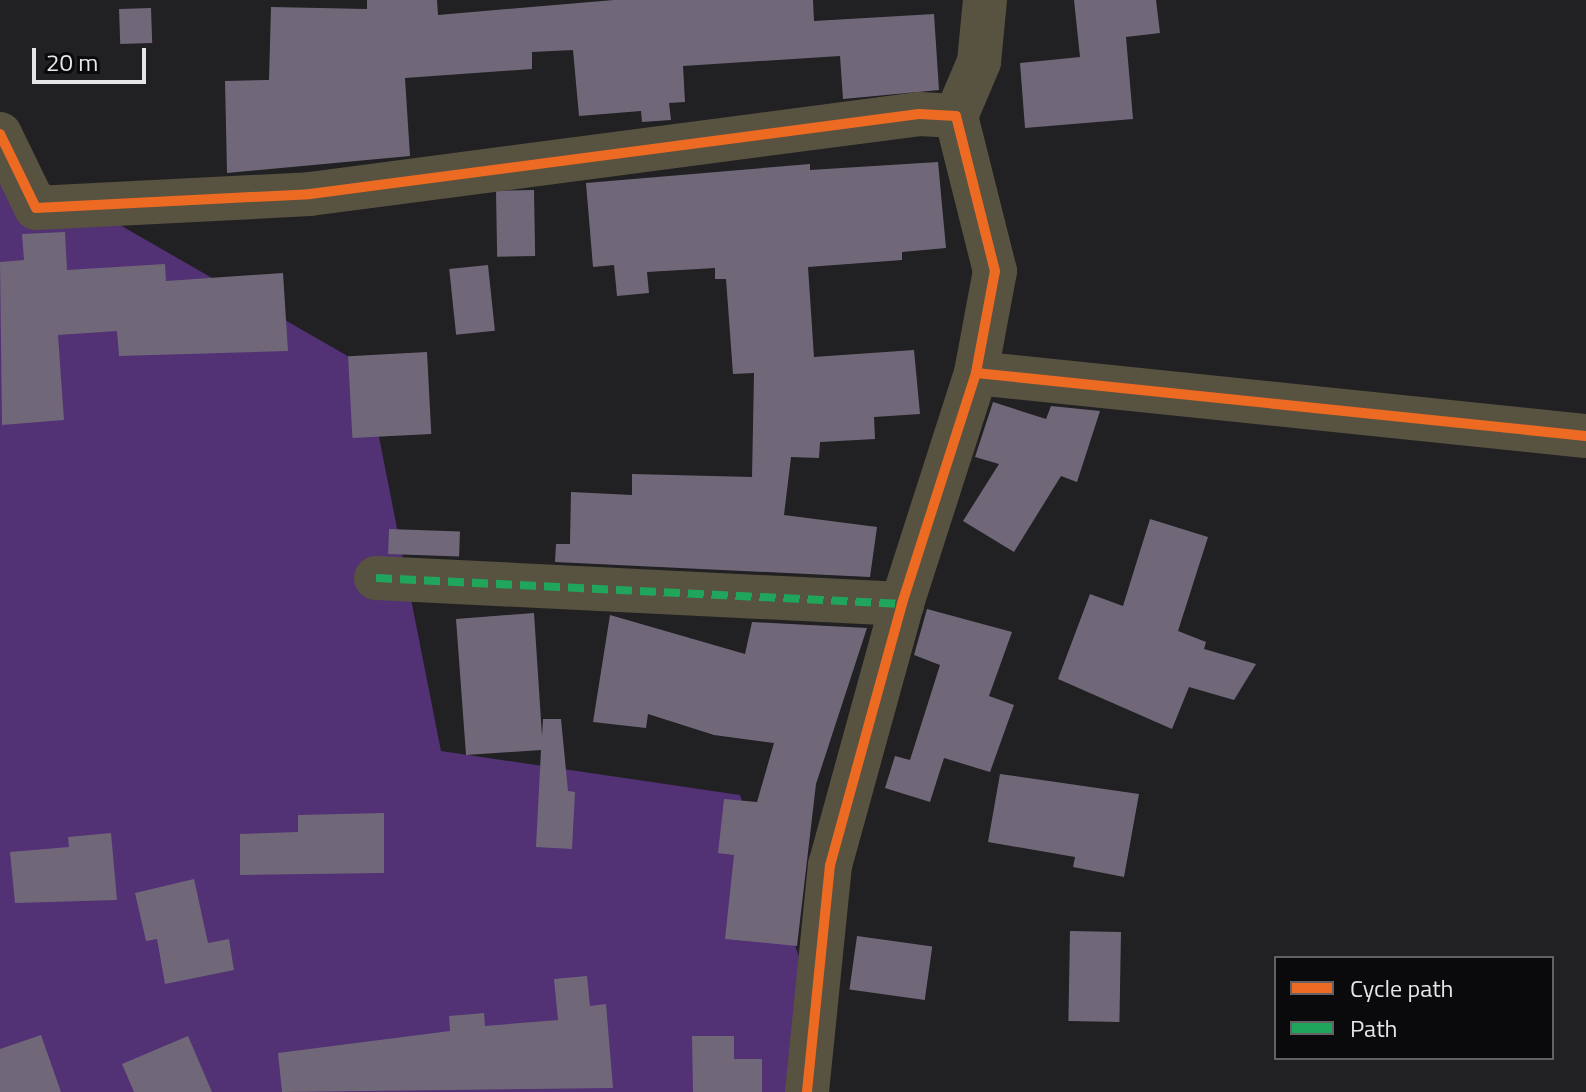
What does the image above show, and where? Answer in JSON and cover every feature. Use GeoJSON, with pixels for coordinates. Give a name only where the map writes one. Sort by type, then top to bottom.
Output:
{"type":"FeatureCollection","features":[{"type":"Feature","properties":{"kind":"street"},"geometry":{"type":"LineString","coordinates":[[807,1092],[830,865],[902,604],[976,373],[995,271],[956,116],[979,62],[985,0]]}},
{"type":"Feature","properties":{"kind":"street"},"geometry":{"type":"LineString","coordinates":[[0,134],[18,213],[310,194],[904,116],[956,116]]}},
{"type":"Feature","properties":{"kind":"street"},"geometry":{"type":"LineString","coordinates":[[976,373],[1586,436]]}},
{"type":"Feature","properties":{"kind":"street"},"geometry":{"type":"LineString","coordinates":[[376,578],[902,604]]}},
{"type":"Feature","properties":{"kind":"shaded area"},"geometry":{"type":"Polygon","coordinates":[[[0,156],[365,366],[441,751],[740,795],[817,1006],[807,1092],[0,1092],[0,156]]]}},
{"type":"Feature","properties":{"kind":"building"},"geometry":{"type":"Polygon","coordinates":[[[367,0],[437,0],[438,15],[614,0],[813,0],[814,21],[934,14],[939,90],[843,99],[840,56],[683,66],[685,102],[669,103],[671,120],[642,122],[641,111],[579,116],[573,50],[532,52],[532,69],[405,78],[410,156],[227,173],[225,81],[269,80],[271,7],[367,9],[367,0]]]}},
{"type":"Feature","properties":{"kind":"building"},"geometry":{"type":"Polygon","coordinates":[[[1074,0],[1156,0],[1160,33],[1126,37],[1133,119],[1025,128],[1020,63],[1080,57],[1074,0]]]}},
{"type":"Feature","properties":{"kind":"building"},"geometry":{"type":"Polygon","coordinates":[[[151,8],[152,43],[120,44],[119,9],[151,8]]]}},
{"type":"Feature","properties":{"kind":"building"},"geometry":{"type":"Polygon","coordinates":[[[938,162],[946,248],[902,252],[902,260],[808,267],[814,357],[914,350],[920,414],[874,417],[875,439],[820,442],[819,458],[791,457],[784,515],[877,527],[870,577],[555,562],[556,544],[570,544],[571,492],[632,495],[632,474],[752,477],[754,373],[733,374],[726,279],[715,279],[715,268],[647,272],[649,293],[617,296],[614,265],[593,267],[586,183],[810,164],[810,170],[938,162]]]}},
{"type":"Feature","properties":{"kind":"building"},"geometry":{"type":"Polygon","coordinates":[[[534,190],[535,256],[497,257],[496,191],[534,190]]]}},
{"type":"Feature","properties":{"kind":"building"},"geometry":{"type":"Polygon","coordinates":[[[65,232],[67,270],[165,264],[166,281],[283,273],[288,351],[119,356],[117,331],[58,335],[64,420],[2,425],[0,262],[24,260],[22,234],[65,232]]]}},
{"type":"Feature","properties":{"kind":"building"},"geometry":{"type":"Polygon","coordinates":[[[488,265],[495,331],[456,335],[449,269],[488,265]]]}},
{"type":"Feature","properties":{"kind":"building"},"geometry":{"type":"Polygon","coordinates":[[[427,352],[431,434],[352,438],[348,356],[427,352]]]}},
{"type":"Feature","properties":{"kind":"building"},"geometry":{"type":"Polygon","coordinates":[[[993,402],[1046,419],[1051,406],[1100,411],[1077,482],[1061,476],[1014,552],[963,521],[999,464],[975,457],[993,402]]]}},
{"type":"Feature","properties":{"kind":"building"},"geometry":{"type":"Polygon","coordinates":[[[1150,519],[1208,537],[1178,631],[1206,642],[1204,649],[1256,664],[1234,700],[1189,687],[1172,729],[1058,679],[1090,594],[1123,606],[1150,519]]]}},
{"type":"Feature","properties":{"kind":"building"},"geometry":{"type":"Polygon","coordinates":[[[389,529],[460,531],[459,556],[388,554],[389,529]]]}},
{"type":"Feature","properties":{"kind":"building"},"geometry":{"type":"Polygon","coordinates":[[[927,609],[1012,632],[989,696],[1014,705],[990,772],[944,758],[930,802],[885,788],[895,756],[910,760],[940,665],[914,655],[927,609]]]}},
{"type":"Feature","properties":{"kind":"building"},"geometry":{"type":"Polygon","coordinates":[[[534,613],[542,736],[543,719],[561,719],[568,791],[575,792],[572,849],[536,847],[541,750],[466,755],[456,619],[534,613]]]}},
{"type":"Feature","properties":{"kind":"building"},"geometry":{"type":"Polygon","coordinates":[[[610,615],[745,654],[752,622],[867,628],[816,784],[797,946],[725,939],[734,855],[718,853],[724,799],[757,802],[774,743],[714,735],[648,714],[646,728],[593,722],[610,615]]]}},
{"type":"Feature","properties":{"kind":"building"},"geometry":{"type":"Polygon","coordinates":[[[1000,774],[1139,794],[1124,877],[1073,867],[1075,857],[988,842],[1000,774]]]}},
{"type":"Feature","properties":{"kind":"building"},"geometry":{"type":"Polygon","coordinates":[[[384,813],[384,873],[240,875],[240,834],[298,832],[298,815],[384,813]]]}},
{"type":"Feature","properties":{"kind":"building"},"geometry":{"type":"Polygon","coordinates":[[[111,833],[117,900],[15,903],[10,852],[69,847],[68,837],[111,833]]]}},
{"type":"Feature","properties":{"kind":"building"},"geometry":{"type":"Polygon","coordinates":[[[194,879],[208,943],[229,939],[234,970],[165,984],[157,939],[146,941],[135,893],[194,879]]]}},
{"type":"Feature","properties":{"kind":"building"},"geometry":{"type":"Polygon","coordinates":[[[1070,931],[1121,932],[1119,1022],[1068,1021],[1070,931]]]}},
{"type":"Feature","properties":{"kind":"building"},"geometry":{"type":"Polygon","coordinates":[[[857,936],[932,947],[925,1000],[849,989],[857,936]]]}},
{"type":"Feature","properties":{"kind":"building"},"geometry":{"type":"Polygon","coordinates":[[[587,976],[590,1006],[606,1004],[613,1088],[282,1092],[278,1053],[450,1031],[449,1016],[484,1013],[485,1026],[558,1020],[554,979],[587,976]]]}},
{"type":"Feature","properties":{"kind":"building"},"geometry":{"type":"Polygon","coordinates":[[[41,1035],[61,1092],[0,1092],[0,1049],[41,1035]]]}},
{"type":"Feature","properties":{"kind":"building"},"geometry":{"type":"Polygon","coordinates":[[[188,1036],[212,1092],[134,1092],[122,1064],[188,1036]]]}},
{"type":"Feature","properties":{"kind":"building"},"geometry":{"type":"Polygon","coordinates":[[[692,1036],[734,1036],[734,1059],[762,1059],[762,1092],[693,1092],[692,1036]]]}},
{"type":"Feature","properties":{"kind":"marked path"},"geometry":{"type":"LineString","coordinates":[[376,578],[902,604]]}},
{"type":"Feature","properties":{"kind":"cycle path"},"geometry":{"type":"LineString","coordinates":[[0,134],[36,208],[310,194],[919,114],[956,116],[995,271],[976,373],[902,604],[830,865],[807,1092]]}},
{"type":"Feature","properties":{"kind":"cycle path"},"geometry":{"type":"LineString","coordinates":[[976,373],[1586,436]]}}]}
